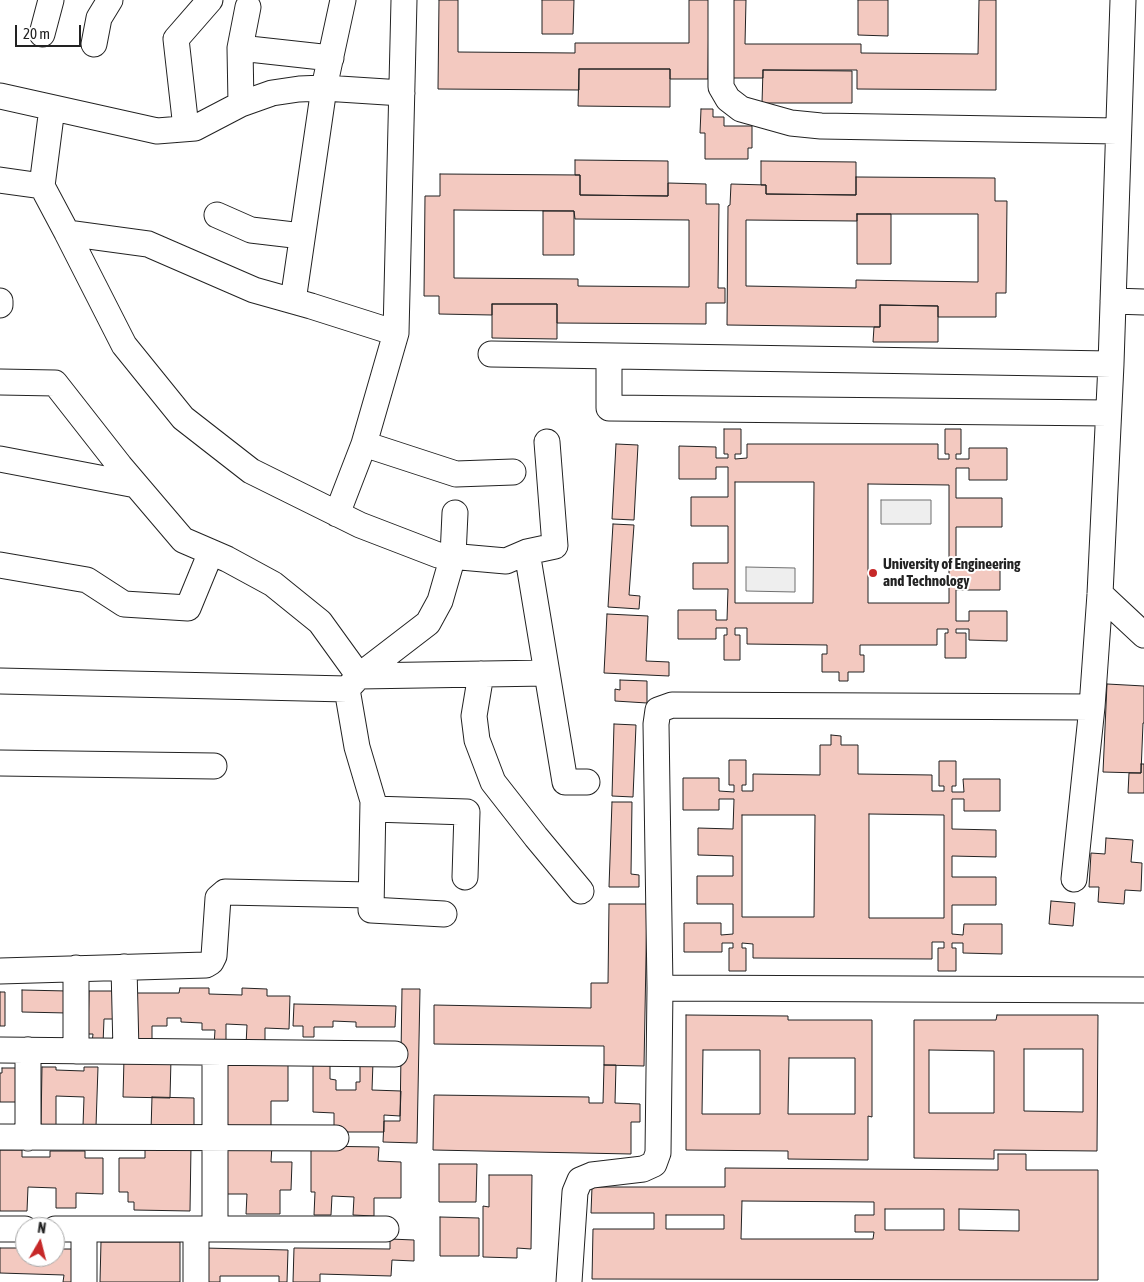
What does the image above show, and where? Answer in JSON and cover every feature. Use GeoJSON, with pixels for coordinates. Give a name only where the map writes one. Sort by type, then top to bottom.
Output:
{"type":"FeatureCollection","features":[{"type":"Feature","properties":{"kind":"street"},"geometry":{"type":"LineString","coordinates":[[42,34],[51,0]]}},
{"type":"Feature","properties":{"kind":"street"},"geometry":{"type":"LineString","coordinates":[[94,44],[99,18],[110,0]]}},
{"type":"Feature","properties":{"kind":"street"},"geometry":{"type":"LineString","coordinates":[[186,128],[176,40],[210,0]]}},
{"type":"Feature","properties":{"kind":"street"},"geometry":{"type":"LineString","coordinates":[[293,300],[324,88],[343,0]]}},
{"type":"Feature","properties":{"kind":"street"},"geometry":{"type":"LineString","coordinates":[[337,514],[364,444],[396,333],[404,0]]}},
{"type":"Feature","properties":{"kind":"street"},"geometry":{"type":"LineString","coordinates":[[720,0],[722,87],[728,99],[741,109],[791,123],[822,126],[1118,132]]}},
{"type":"Feature","properties":{"kind":"street"},"geometry":{"type":"LineString","coordinates":[[1074,880],[1092,707],[1100,594],[1111,364],[1123,0]]}},
{"type":"Feature","properties":{"kind":"street"},"geometry":{"type":"LineString","coordinates":[[241,104],[240,48],[248,7]]}},
{"type":"Feature","properties":{"kind":"street"},"geometry":{"type":"LineString","coordinates":[[240,48],[331,58]]}},
{"type":"Feature","properties":{"kind":"street"},"geometry":{"type":"LineString","coordinates":[[0,96],[157,131],[195,128],[241,104],[272,93],[324,88],[402,93]]}},
{"type":"Feature","properties":{"kind":"street"},"geometry":{"type":"LineString","coordinates":[[52,108],[42,186],[124,345],[183,418],[251,472],[360,525],[438,555],[506,560],[528,552],[555,546],[547,442]]}},
{"type":"Feature","properties":{"kind":"street"},"geometry":{"type":"LineString","coordinates":[[0,180],[42,186]]}},
{"type":"Feature","properties":{"kind":"street"},"geometry":{"type":"LineString","coordinates":[[217,215],[251,230],[302,236]]}},
{"type":"Feature","properties":{"kind":"street"},"geometry":{"type":"LineString","coordinates":[[67,233],[148,244],[254,290],[293,300],[396,333]]}},
{"type":"Feature","properties":{"kind":"street"},"geometry":{"type":"LineString","coordinates":[[1113,301],[1144,302]]}},
{"type":"Feature","properties":{"kind":"street"},"geometry":{"type":"LineString","coordinates":[[491,354],[1111,364]]}},
{"type":"Feature","properties":{"kind":"street"},"geometry":{"type":"LineString","coordinates":[[609,356],[610,408],[1108,412]]}},
{"type":"Feature","properties":{"kind":"street"},"geometry":{"type":"LineString","coordinates":[[0,382],[55,383],[136,485],[183,540],[211,552],[273,584],[320,622],[353,683],[357,747],[373,801],[371,910],[444,914]]}},
{"type":"Feature","properties":{"kind":"street"},"geometry":{"type":"LineString","coordinates":[[364,444],[456,474],[513,472]]}},
{"type":"Feature","properties":{"kind":"street"},"geometry":{"type":"LineString","coordinates":[[0,458],[136,485]]}},
{"type":"Feature","properties":{"kind":"street"},"geometry":{"type":"LineString","coordinates":[[353,683],[428,622],[440,601],[453,556],[455,514]]}},
{"type":"Feature","properties":{"kind":"street"},"geometry":{"type":"LineString","coordinates":[[0,565],[87,580],[124,604],[188,608],[211,552]]}},
{"type":"Feature","properties":{"kind":"street"},"geometry":{"type":"LineString","coordinates":[[528,552],[565,782],[587,782]]}},
{"type":"Feature","properties":{"kind":"street"},"geometry":{"type":"LineString","coordinates":[[1100,594],[1144,634]]}},
{"type":"Feature","properties":{"kind":"street"},"geometry":{"type":"LineString","coordinates":[[0,681],[353,683],[481,674],[547,673]]}},
{"type":"Feature","properties":{"kind":"street"},"geometry":{"type":"LineString","coordinates":[[481,674],[474,716],[477,740],[493,782],[581,891]]}},
{"type":"Feature","properties":{"kind":"street"},"geometry":{"type":"LineString","coordinates":[[569,1282],[575,1192],[580,1180],[592,1175],[642,1169],[654,1164],[658,1153],[660,988],[656,724],[658,710],[672,704],[1092,707]]}},
{"type":"Feature","properties":{"kind":"street"},"geometry":{"type":"LineString","coordinates":[[0,763],[214,766]]}},
{"type":"Feature","properties":{"kind":"street"},"geometry":{"type":"LineString","coordinates":[[373,809],[467,812],[465,877]]}},
{"type":"Feature","properties":{"kind":"street"},"geometry":{"type":"LineString","coordinates":[[0,971],[206,965],[211,962],[214,956],[218,898],[225,892],[371,895]]}},
{"type":"Feature","properties":{"kind":"street"},"geometry":{"type":"LineString","coordinates":[[124,967],[126,1051]]}},
{"type":"Feature","properties":{"kind":"street"},"geometry":{"type":"LineString","coordinates":[[76,968],[76,1051]]}},
{"type":"Feature","properties":{"kind":"street"},"geometry":{"type":"LineString","coordinates":[[660,988],[1144,990]]}},
{"type":"Feature","properties":{"kind":"street"},"geometry":{"type":"LineString","coordinates":[[0,1050],[394,1054]]}},
{"type":"Feature","properties":{"kind":"street"},"geometry":{"type":"LineString","coordinates":[[28,1050],[28,1138]]}},
{"type":"Feature","properties":{"kind":"street"},"geometry":{"type":"LineString","coordinates":[[196,1282],[206,1228],[214,1137],[215,1053]]}},
{"type":"Feature","properties":{"kind":"street"},"geometry":{"type":"LineString","coordinates":[[0,1137],[336,1138]]}},
{"type":"Feature","properties":{"kind":"street"},"geometry":{"type":"LineString","coordinates":[[65,1229],[386,1228]]}},
{"type":"Feature","properties":{"kind":"street"},"geometry":{"type":"LineString","coordinates":[[0,1229],[15,1229]]}},
{"type":"Feature","properties":{"kind":"street"},"geometry":{"type":"LineString","coordinates":[[84,1229],[84,1282]]}},
{"type":"Feature","properties":{"kind":"shaded area"},"geometry":{"type":"Polygon","coordinates":[[[881,500],[931,500],[931,524],[881,524],[881,500]]]}},
{"type":"Feature","properties":{"kind":"shaded area"},"geometry":{"type":"Polygon","coordinates":[[[746,567],[795,568],[795,592],[746,591],[746,567]]]}},
{"type":"Feature","properties":{"kind":"building"},"geometry":{"type":"Polygon","coordinates":[[[439,0],[458,0],[458,52],[575,53],[575,43],[689,43],[689,0],[709,0],[708,79],[670,79],[670,69],[579,69],[579,90],[438,89],[439,0]]]}},
{"type":"Feature","properties":{"kind":"building"},"geometry":{"type":"Polygon","coordinates":[[[542,0],[574,0],[573,34],[542,34],[542,0]]]}},
{"type":"Feature","properties":{"kind":"building"},"geometry":{"type":"Polygon","coordinates":[[[728,0],[746,0],[745,44],[861,44],[861,53],[978,54],[979,0],[996,0],[996,90],[857,89],[857,70],[763,70],[763,78],[727,78],[728,0]]]}},
{"type":"Feature","properties":{"kind":"building"},"geometry":{"type":"Polygon","coordinates":[[[858,0],[888,0],[888,36],[858,35],[858,0]]]}},
{"type":"Feature","properties":{"kind":"building"},"geometry":{"type":"Polygon","coordinates":[[[579,69],[670,69],[670,107],[578,106],[579,69]]]}},
{"type":"Feature","properties":{"kind":"building"},"geometry":{"type":"Polygon","coordinates":[[[763,70],[852,71],[852,103],[762,103],[763,70]]]}},
{"type":"Feature","properties":{"kind":"building"},"geometry":{"type":"Polygon","coordinates":[[[701,109],[713,109],[713,117],[724,117],[724,126],[752,126],[752,148],[748,148],[748,159],[705,159],[705,133],[700,133],[701,109]]]}},
{"type":"Feature","properties":{"kind":"building"},"geometry":{"type":"Polygon","coordinates":[[[575,160],[668,161],[668,196],[580,195],[580,175],[575,175],[575,160]]]}},
{"type":"Feature","properties":{"kind":"building"},"geometry":{"type":"Polygon","coordinates":[[[761,161],[856,162],[856,195],[766,194],[766,185],[761,185],[761,161]]]}},
{"type":"Feature","properties":{"kind":"building"},"geometry":{"type":"Polygon","coordinates":[[[440,174],[580,175],[580,195],[668,196],[668,183],[706,184],[706,204],[719,204],[718,288],[725,288],[725,303],[706,303],[706,324],[557,323],[557,304],[492,304],[492,315],[439,314],[439,296],[424,296],[425,196],[440,196],[440,174]],[[454,210],[454,278],[578,279],[578,286],[689,287],[689,220],[575,219],[574,211],[454,210]]]}},
{"type":"Feature","properties":{"kind":"building"},"geometry":{"type":"Polygon","coordinates":[[[856,177],[995,178],[995,201],[1007,201],[1006,293],[996,293],[996,317],[938,317],[938,306],[880,305],[880,327],[727,325],[728,206],[730,205],[731,184],[766,185],[766,194],[856,195],[856,177]],[[857,214],[857,221],[746,220],[746,286],[856,288],[856,280],[978,282],[978,214],[857,214]]]}},
{"type":"Feature","properties":{"kind":"building"},"geometry":{"type":"Polygon","coordinates":[[[543,211],[574,211],[574,255],[543,255],[543,211]]]}},
{"type":"Feature","properties":{"kind":"building"},"geometry":{"type":"Polygon","coordinates":[[[857,214],[891,214],[891,264],[857,264],[857,214]]]}},
{"type":"Feature","properties":{"kind":"building"},"geometry":{"type":"Polygon","coordinates":[[[492,304],[557,304],[557,339],[492,338],[492,304]]]}},
{"type":"Feature","properties":{"kind":"building"},"geometry":{"type":"Polygon","coordinates":[[[880,305],[938,306],[938,342],[873,342],[874,327],[880,327],[880,305]]]}},
{"type":"Feature","properties":{"kind":"building"},"geometry":{"type":"Polygon","coordinates":[[[724,429],[741,429],[741,454],[735,454],[735,459],[747,458],[747,444],[938,444],[938,459],[949,459],[949,454],[945,454],[945,429],[961,429],[961,454],[956,454],[956,459],[969,459],[969,448],[1007,448],[1007,480],[969,480],[969,468],[956,468],[956,498],[1002,498],[1002,527],[956,527],[956,564],[1000,564],[1000,590],[956,590],[956,621],[969,621],[969,611],[1007,611],[1007,641],[969,640],[969,629],[956,629],[956,633],[966,633],[966,658],[945,658],[945,633],[948,633],[948,629],[937,629],[937,645],[860,645],[860,655],[864,655],[864,672],[848,672],[848,681],[839,681],[839,672],[822,672],[822,654],[827,654],[827,645],[747,644],[747,628],[735,628],[735,635],[740,635],[740,660],[724,660],[724,635],[727,635],[727,628],[716,628],[716,639],[678,639],[678,610],[716,610],[716,620],[727,620],[728,589],[693,589],[693,563],[728,563],[728,526],[691,526],[691,497],[728,497],[728,467],[716,467],[716,479],[679,479],[679,446],[716,447],[716,458],[728,458],[728,454],[724,454],[724,429]],[[735,482],[735,603],[813,603],[814,482],[735,482]],[[868,484],[868,603],[949,603],[949,485],[868,484]]]}},
{"type":"Feature","properties":{"kind":"building"},"geometry":{"type":"Polygon","coordinates":[[[616,444],[638,445],[634,520],[612,519],[616,444]]]}},
{"type":"Feature","properties":{"kind":"building"},"geometry":{"type":"Polygon","coordinates":[[[613,524],[634,525],[629,595],[640,596],[639,609],[608,607],[613,524]]]}},
{"type":"Feature","properties":{"kind":"building"},"geometry":{"type":"Polygon","coordinates":[[[607,614],[648,616],[646,661],[669,662],[669,676],[604,673],[607,614]]]}},
{"type":"Feature","properties":{"kind":"building"},"geometry":{"type":"Polygon","coordinates":[[[620,680],[647,681],[647,703],[615,701],[615,689],[620,690],[620,680]]]}},
{"type":"Feature","properties":{"kind":"building"},"geometry":{"type":"Polygon","coordinates":[[[1107,684],[1144,686],[1141,773],[1103,772],[1107,684]]]}},
{"type":"Feature","properties":{"kind":"building"},"geometry":{"type":"Polygon","coordinates":[[[614,724],[636,725],[633,797],[612,796],[614,724]]]}},
{"type":"Feature","properties":{"kind":"building"},"geometry":{"type":"Polygon","coordinates":[[[831,735],[841,736],[841,745],[858,745],[858,774],[932,775],[932,791],[944,791],[944,786],[939,786],[939,761],[956,761],[956,786],[952,786],[952,792],[964,792],[963,779],[1000,779],[1000,811],[964,811],[964,799],[952,799],[952,829],[996,830],[996,857],[952,856],[952,877],[996,877],[996,905],[952,905],[952,934],[963,935],[964,924],[1002,924],[1002,954],[963,953],[963,943],[952,943],[952,948],[956,948],[956,971],[938,971],[938,948],[944,948],[944,942],[932,942],[932,959],[753,958],[753,944],[742,943],[742,948],[746,948],[746,971],[729,971],[729,948],[733,948],[733,943],[722,943],[722,952],[684,952],[684,923],[721,923],[721,935],[733,934],[733,904],[697,904],[697,876],[733,876],[733,856],[698,855],[698,828],[733,829],[734,799],[719,799],[719,810],[683,810],[683,778],[719,778],[719,791],[734,792],[734,785],[729,785],[729,760],[746,760],[746,785],[742,785],[742,791],[753,791],[753,774],[820,775],[820,745],[831,745],[831,735]],[[869,814],[869,918],[944,918],[944,815],[869,814]],[[742,815],[742,917],[814,917],[815,815],[742,815]]]}},
{"type":"Feature","properties":{"kind":"building"},"geometry":{"type":"Polygon","coordinates":[[[1141,764],[1144,764],[1144,793],[1128,793],[1129,773],[1141,773],[1141,764]]]}},
{"type":"Feature","properties":{"kind":"building"},"geometry":{"type":"Polygon","coordinates":[[[612,802],[632,802],[631,874],[639,875],[639,887],[609,887],[612,802]]]}},
{"type":"Feature","properties":{"kind":"building"},"geometry":{"type":"Polygon","coordinates":[[[1106,838],[1133,840],[1131,862],[1142,863],[1141,891],[1125,890],[1124,904],[1098,902],[1099,887],[1089,887],[1091,853],[1105,854],[1106,838]]]}},
{"type":"Feature","properties":{"kind":"building"},"geometry":{"type":"Polygon","coordinates":[[[1051,901],[1075,903],[1073,926],[1049,924],[1051,901]]]}},
{"type":"Feature","properties":{"kind":"building"},"geometry":{"type":"Polygon","coordinates":[[[609,904],[647,904],[644,1066],[604,1065],[604,1046],[434,1044],[434,1005],[591,1008],[591,983],[608,983],[609,904]]]}},
{"type":"Feature","properties":{"kind":"building"},"geometry":{"type":"Polygon","coordinates":[[[180,988],[209,988],[209,994],[242,995],[242,988],[267,989],[267,996],[290,996],[289,1029],[265,1028],[265,1045],[246,1045],[247,1025],[226,1024],[226,1046],[214,1046],[215,1030],[202,1030],[202,1023],[181,1022],[181,1018],[167,1018],[167,1026],[152,1026],[152,1043],[134,1043],[134,993],[179,993],[180,988]]]}},
{"type":"Feature","properties":{"kind":"building"},"geometry":{"type":"Polygon","coordinates":[[[402,989],[420,989],[417,1143],[383,1142],[384,1121],[400,1121],[402,989]]]}},
{"type":"Feature","properties":{"kind":"building"},"geometry":{"type":"Polygon","coordinates":[[[22,990],[67,991],[67,1013],[22,1012],[22,990]]]}},
{"type":"Feature","properties":{"kind":"building"},"geometry":{"type":"Polygon","coordinates":[[[89,991],[120,991],[120,1019],[104,1019],[103,1044],[92,1043],[93,1034],[88,1034],[89,991]]]}},
{"type":"Feature","properties":{"kind":"building"},"geometry":{"type":"Polygon","coordinates":[[[0,992],[5,992],[5,1026],[0,1026],[0,992]]]}},
{"type":"Feature","properties":{"kind":"building"},"geometry":{"type":"Polygon","coordinates":[[[294,1004],[396,1006],[395,1027],[356,1027],[356,1022],[333,1021],[333,1027],[314,1027],[314,1037],[303,1037],[303,1026],[293,1026],[294,1004]]]}},
{"type":"Feature","properties":{"kind":"building"},"geometry":{"type":"Polygon","coordinates":[[[686,1015],[788,1016],[788,1020],[872,1020],[872,1117],[868,1116],[868,1160],[788,1159],[788,1151],[686,1150],[686,1015]],[[703,1050],[702,1114],[760,1114],[760,1050],[703,1050]],[[789,1058],[788,1114],[855,1114],[855,1058],[789,1058]]]}},
{"type":"Feature","properties":{"kind":"building"},"geometry":{"type":"Polygon","coordinates":[[[997,1015],[1098,1015],[1097,1151],[994,1150],[994,1159],[914,1158],[914,1020],[996,1020],[997,1015]],[[1024,1049],[1024,1111],[1083,1112],[1083,1049],[1024,1049]],[[929,1050],[929,1113],[994,1113],[994,1051],[929,1050]]]}},
{"type":"Feature","properties":{"kind":"building"},"geometry":{"type":"Polygon","coordinates":[[[124,1059],[171,1059],[170,1098],[123,1097],[124,1059]]]}},
{"type":"Feature","properties":{"kind":"building"},"geometry":{"type":"Polygon","coordinates":[[[222,1062],[288,1062],[288,1101],[271,1101],[271,1126],[222,1126],[222,1062]]]}},
{"type":"Feature","properties":{"kind":"building"},"geometry":{"type":"Polygon","coordinates":[[[360,1062],[373,1062],[372,1090],[401,1091],[400,1116],[384,1115],[384,1132],[334,1132],[334,1113],[313,1112],[313,1063],[330,1064],[330,1079],[336,1080],[336,1090],[356,1090],[356,1082],[360,1082],[360,1062]]]}},
{"type":"Feature","properties":{"kind":"building"},"geometry":{"type":"Polygon","coordinates":[[[604,1065],[616,1065],[615,1103],[640,1104],[640,1122],[631,1122],[631,1154],[433,1150],[434,1095],[589,1097],[589,1103],[603,1103],[604,1065]]]}},
{"type":"Feature","properties":{"kind":"building"},"geometry":{"type":"Polygon","coordinates":[[[42,1067],[56,1067],[56,1070],[84,1071],[84,1067],[98,1067],[96,1126],[83,1126],[84,1097],[56,1096],[56,1126],[41,1125],[42,1067]]]}},
{"type":"Feature","properties":{"kind":"building"},"geometry":{"type":"Polygon","coordinates":[[[2,1068],[16,1068],[16,1102],[0,1102],[0,1073],[2,1073],[2,1068]]]}},
{"type":"Feature","properties":{"kind":"building"},"geometry":{"type":"Polygon","coordinates":[[[152,1097],[194,1098],[194,1132],[151,1131],[152,1097]]]}},
{"type":"Feature","properties":{"kind":"building"},"geometry":{"type":"Polygon","coordinates":[[[224,1144],[272,1145],[271,1162],[292,1162],[291,1190],[280,1190],[280,1214],[246,1214],[247,1194],[223,1194],[224,1144]]]}},
{"type":"Feature","properties":{"kind":"building"},"geometry":{"type":"Polygon","coordinates":[[[145,1146],[191,1146],[190,1211],[134,1210],[134,1202],[128,1202],[128,1192],[119,1192],[119,1158],[145,1158],[145,1146]]]}},
{"type":"Feature","properties":{"kind":"building"},"geometry":{"type":"Polygon","coordinates":[[[311,1146],[379,1147],[378,1161],[401,1162],[401,1198],[374,1198],[374,1216],[353,1215],[354,1197],[332,1196],[331,1215],[314,1215],[315,1192],[311,1192],[311,1146]]]}},
{"type":"Feature","properties":{"kind":"building"},"geometry":{"type":"Polygon","coordinates":[[[0,1150],[22,1150],[22,1157],[50,1157],[50,1151],[85,1151],[85,1158],[103,1158],[103,1194],[76,1193],[76,1208],[56,1208],[56,1188],[28,1187],[27,1211],[0,1211],[0,1150]]]}},
{"type":"Feature","properties":{"kind":"building"},"geometry":{"type":"Polygon","coordinates":[[[998,1154],[1026,1154],[1026,1170],[1098,1170],[1098,1280],[592,1279],[593,1229],[654,1229],[654,1213],[591,1213],[592,1187],[725,1187],[725,1168],[998,1170],[998,1154]],[[742,1201],[741,1239],[873,1239],[874,1232],[855,1232],[855,1215],[874,1215],[874,1202],[742,1201]],[[885,1209],[885,1230],[944,1230],[944,1209],[885,1209]],[[959,1209],[959,1230],[1019,1231],[1019,1210],[959,1209]],[[666,1215],[666,1229],[724,1229],[724,1215],[666,1215]]]}},
{"type":"Feature","properties":{"kind":"building"},"geometry":{"type":"Polygon","coordinates":[[[439,1164],[477,1164],[476,1202],[439,1202],[439,1164]]]}},
{"type":"Feature","properties":{"kind":"building"},"geometry":{"type":"Polygon","coordinates":[[[489,1175],[532,1175],[531,1249],[517,1248],[517,1258],[483,1257],[483,1206],[489,1207],[489,1175]]]}},
{"type":"Feature","properties":{"kind":"building"},"geometry":{"type":"Polygon","coordinates":[[[440,1217],[479,1218],[479,1256],[440,1256],[440,1217]]]}},
{"type":"Feature","properties":{"kind":"building"},"geometry":{"type":"Polygon","coordinates":[[[390,1239],[414,1240],[414,1261],[392,1260],[391,1276],[320,1274],[320,1282],[293,1282],[294,1248],[390,1249],[390,1239]]]}},
{"type":"Feature","properties":{"kind":"building"},"geometry":{"type":"Polygon","coordinates":[[[101,1242],[180,1242],[180,1282],[100,1282],[101,1242]]]}},
{"type":"Feature","properties":{"kind":"building"},"geometry":{"type":"Polygon","coordinates":[[[0,1248],[15,1248],[15,1267],[65,1267],[65,1249],[73,1249],[72,1282],[63,1282],[64,1275],[0,1273],[0,1248]]]}},
{"type":"Feature","properties":{"kind":"building"},"geometry":{"type":"Polygon","coordinates":[[[204,1248],[288,1250],[287,1282],[279,1282],[279,1276],[220,1276],[220,1282],[204,1282],[204,1248]]]}},
{"type":"Feature","properties":{"kind":"place","name":"University of Engineering and Technology"},"geometry":{"type":"Point","coordinates":[873,573]}}]}
